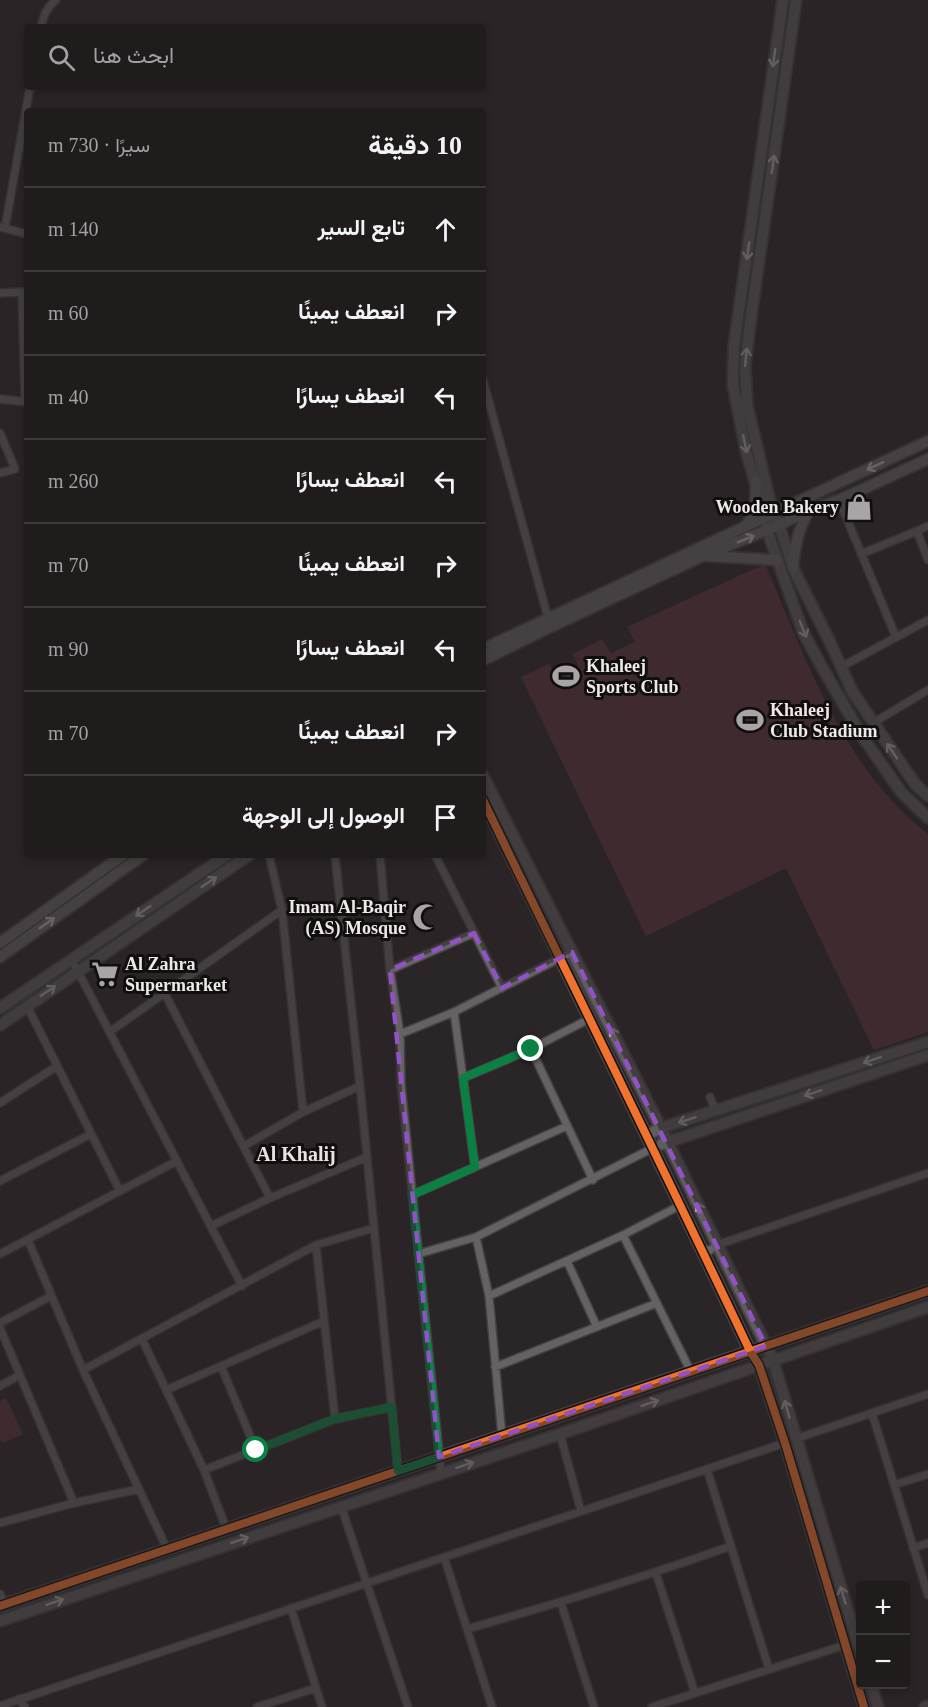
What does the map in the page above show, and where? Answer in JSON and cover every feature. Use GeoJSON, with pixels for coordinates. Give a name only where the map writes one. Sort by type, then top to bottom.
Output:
{"type":"FeatureCollection","features":[{"type":"Feature","properties":{"kind":"main road"},"geometry":{"type":"LineString","coordinates":[[486,648],[928,441]]}},
{"type":"Feature","properties":{"kind":"main road"},"geometry":{"type":"LineString","coordinates":[[486,659],[705,555],[779,525],[809,510],[839,500],[928,459]]}},
{"type":"Feature","properties":{"kind":"main road"},"geometry":{"type":"LineString","coordinates":[[745,526],[752,519],[755,511],[756,482]]}},
{"type":"Feature","properties":{"kind":"main road"},"geometry":{"type":"LineString","coordinates":[[793,568],[795,544],[800,527],[809,510]]}},
{"type":"Feature","properties":{"kind":"main road"},"geometry":{"type":"LineString","coordinates":[[705,555],[776,560]]}},
{"type":"Feature","properties":{"kind":"main road"},"geometry":{"type":"LineString","coordinates":[[0,943],[119,858]]}},
{"type":"Feature","properties":{"kind":"main road"},"geometry":{"type":"LineString","coordinates":[[0,957],[139,858]]}},
{"type":"Feature","properties":{"kind":"street"},"geometry":{"type":"LineString","coordinates":[[42,24],[48,6],[56,0]]}},
{"type":"Feature","properties":{"kind":"street"},"geometry":{"type":"LineString","coordinates":[[783,0],[734,346],[733,385],[746,451],[756,482],[769,515],[779,525],[793,568],[852,691],[915,784],[928,796]]}},
{"type":"Feature","properties":{"kind":"street"},"geometry":{"type":"LineString","coordinates":[[796,0],[745,366],[747,405],[769,515],[766,530],[803,632],[862,736],[901,792],[928,818]]}},
{"type":"Feature","properties":{"kind":"street"},"geometry":{"type":"LineString","coordinates":[[26,108],[29,90]]}},
{"type":"Feature","properties":{"kind":"street"},"geometry":{"type":"LineString","coordinates":[[24,118],[3,228],[24,233]]}},
{"type":"Feature","properties":{"kind":"street"},"geometry":{"type":"LineString","coordinates":[[0,293],[22,292],[24,347]]}},
{"type":"Feature","properties":{"kind":"street"},"geometry":{"type":"LineString","coordinates":[[486,391],[548,618]]}},
{"type":"Feature","properties":{"kind":"street"},"geometry":{"type":"LineString","coordinates":[[0,399],[24,402]]}},
{"type":"Feature","properties":{"kind":"street"},"geometry":{"type":"LineString","coordinates":[[0,433],[15,469],[0,473]]}},
{"type":"Feature","properties":{"kind":"street"},"geometry":{"type":"LineString","coordinates":[[839,500],[896,637]]}},
{"type":"Feature","properties":{"kind":"street"},"geometry":{"type":"LineString","coordinates":[[861,554],[928,526]]}},
{"type":"Feature","properties":{"kind":"street"},"geometry":{"type":"LineString","coordinates":[[917,531],[928,560]]}},
{"type":"Feature","properties":{"kind":"street"},"geometry":{"type":"LineString","coordinates":[[842,667],[928,620]]}},
{"type":"Feature","properties":{"kind":"street"},"geometry":{"type":"LineString","coordinates":[[873,723],[928,690]]}},
{"type":"Feature","properties":{"kind":"street"},"geometry":{"type":"LineString","coordinates":[[486,782],[661,1128],[773,1360],[790,1441],[864,1707]]}},
{"type":"Feature","properties":{"kind":"street"},"geometry":{"type":"LineString","coordinates":[[486,806],[591,1018],[750,1352],[759,1365],[790,1441],[856,1636]]}},
{"type":"Feature","properties":{"kind":"street"},"geometry":{"type":"LineString","coordinates":[[0,1008],[223,858]]}},
{"type":"Feature","properties":{"kind":"street"},"geometry":{"type":"LineString","coordinates":[[0,1025],[245,858]]}},
{"type":"Feature","properties":{"kind":"street"},"geometry":{"type":"LineString","coordinates":[[270,858],[282,910],[303,1113]]}},
{"type":"Feature","properties":{"kind":"street"},"geometry":{"type":"LineString","coordinates":[[335,858],[398,1471]]}},
{"type":"Feature","properties":{"kind":"street"},"geometry":{"type":"LineString","coordinates":[[381,858],[390,970],[400,1035],[401,1084],[441,1473]]}},
{"type":"Feature","properties":{"kind":"street"},"geometry":{"type":"LineString","coordinates":[[436,858],[502,988]]}},
{"type":"Feature","properties":{"kind":"street"},"geometry":{"type":"LineString","coordinates":[[111,1031],[282,910]]}},
{"type":"Feature","properties":{"kind":"street"},"geometry":{"type":"LineString","coordinates":[[390,970],[474,933]]}},
{"type":"Feature","properties":{"kind":"street"},"geometry":{"type":"LineString","coordinates":[[400,1035],[454,1012],[572,952]]}},
{"type":"Feature","properties":{"kind":"street"},"geometry":{"type":"LineString","coordinates":[[72,960],[242,1286]]}},
{"type":"Feature","properties":{"kind":"street"},"geometry":{"type":"LineString","coordinates":[[164,992],[270,1198]]}},
{"type":"Feature","properties":{"kind":"street"},"geometry":{"type":"LineString","coordinates":[[27,1006],[120,1191]]}},
{"type":"Feature","properties":{"kind":"street"},"geometry":{"type":"LineString","coordinates":[[454,1012],[475,1167]]}},
{"type":"Feature","properties":{"kind":"street"},"geometry":{"type":"LineString","coordinates":[[463,1078],[531,1049],[591,1018]]}},
{"type":"Feature","properties":{"kind":"street"},"geometry":{"type":"LineString","coordinates":[[647,1135],[661,1128],[928,1042]]}},
{"type":"Feature","properties":{"kind":"street"},"geometry":{"type":"LineString","coordinates":[[531,1049],[593,1180]]}},
{"type":"Feature","properties":{"kind":"street"},"geometry":{"type":"LineString","coordinates":[[418,1254],[476,1237],[667,1141],[928,1055]]}},
{"type":"Feature","properties":{"kind":"street"},"geometry":{"type":"LineString","coordinates":[[0,1103],[57,1066]]}},
{"type":"Feature","properties":{"kind":"street"},"geometry":{"type":"LineString","coordinates":[[244,1146],[303,1113],[360,1086]]}},
{"type":"Feature","properties":{"kind":"street"},"geometry":{"type":"LineString","coordinates":[[710,1097],[716,1111]]}},
{"type":"Feature","properties":{"kind":"street"},"geometry":{"type":"LineString","coordinates":[[412,1195],[567,1126]]}},
{"type":"Feature","properties":{"kind":"street"},"geometry":{"type":"LineString","coordinates":[[0,1181],[91,1134]]}},
{"type":"Feature","properties":{"kind":"street"},"geometry":{"type":"LineString","coordinates":[[211,1227],[270,1198],[367,1156]]}},
{"type":"Feature","properties":{"kind":"street"},"geometry":{"type":"LineString","coordinates":[[0,1254],[177,1161]]}},
{"type":"Feature","properties":{"kind":"street"},"geometry":{"type":"LineString","coordinates":[[701,1247],[709,1251],[717,1245],[928,1173]]}},
{"type":"Feature","properties":{"kind":"street"},"geometry":{"type":"LineString","coordinates":[[489,1296],[623,1235],[681,1205]]}},
{"type":"Feature","properties":{"kind":"street"},"geometry":{"type":"LineString","coordinates":[[83,1370],[316,1245],[374,1228]]}},
{"type":"Feature","properties":{"kind":"street"},"geometry":{"type":"LineString","coordinates":[[623,1235],[691,1372]]}},
{"type":"Feature","properties":{"kind":"street"},"geometry":{"type":"LineString","coordinates":[[476,1237],[489,1296],[502,1436]]}},
{"type":"Feature","properties":{"kind":"street"},"geometry":{"type":"LineString","coordinates":[[28,1240],[83,1370],[167,1549]]}},
{"type":"Feature","properties":{"kind":"street"},"geometry":{"type":"LineString","coordinates":[[316,1245],[334,1419]]}},
{"type":"Feature","properties":{"kind":"street"},"geometry":{"type":"LineString","coordinates":[[567,1261],[597,1327]]}},
{"type":"Feature","properties":{"kind":"street"},"geometry":{"type":"LineString","coordinates":[[2,1601],[167,1549],[928,1291]]}},
{"type":"Feature","properties":{"kind":"street"},"geometry":{"type":"LineString","coordinates":[[0,1323],[51,1296]]}},
{"type":"Feature","properties":{"kind":"street"},"geometry":{"type":"LineString","coordinates":[[495,1367],[657,1303]]}},
{"type":"Feature","properties":{"kind":"street"},"geometry":{"type":"LineString","coordinates":[[0,1621],[560,1434],[928,1306]]}},
{"type":"Feature","properties":{"kind":"street"},"geometry":{"type":"LineString","coordinates":[[166,1390],[324,1321]]}},
{"type":"Feature","properties":{"kind":"street"},"geometry":{"type":"LineString","coordinates":[[0,1328],[74,1503]]}},
{"type":"Feature","properties":{"kind":"street"},"geometry":{"type":"LineString","coordinates":[[142,1339],[204,1470],[226,1528]]}},
{"type":"Feature","properties":{"kind":"street"},"geometry":{"type":"LineString","coordinates":[[221,1366],[256,1450]]}},
{"type":"Feature","properties":{"kind":"street"},"geometry":{"type":"LineString","coordinates":[[0,1386],[20,1375]]}},
{"type":"Feature","properties":{"kind":"street"},"geometry":{"type":"LineString","coordinates":[[0,1706],[928,1394]]}},
{"type":"Feature","properties":{"kind":"street"},"geometry":{"type":"LineString","coordinates":[[204,1470],[334,1419],[392,1407]]}},
{"type":"Feature","properties":{"kind":"street"},"geometry":{"type":"LineString","coordinates":[[872,1413],[928,1595]]}},
{"type":"Feature","properties":{"kind":"street"},"geometry":{"type":"LineString","coordinates":[[560,1434],[581,1511]]}},
{"type":"Feature","properties":{"kind":"street"},"geometry":{"type":"LineString","coordinates":[[707,1469],[769,1669]]}},
{"type":"Feature","properties":{"kind":"street"},"geometry":{"type":"LineString","coordinates":[[894,1485],[928,1474]]}},
{"type":"Feature","properties":{"kind":"street"},"geometry":{"type":"LineString","coordinates":[[0,1522],[139,1489]]}},
{"type":"Feature","properties":{"kind":"street"},"geometry":{"type":"LineString","coordinates":[[341,1506],[408,1707]]}},
{"type":"Feature","properties":{"kind":"street"},"geometry":{"type":"LineString","coordinates":[[914,1548],[928,1543]]}},
{"type":"Feature","properties":{"kind":"street"},"geometry":{"type":"LineString","coordinates":[[467,1629],[656,1573],[731,1545]]}},
{"type":"Feature","properties":{"kind":"street"},"geometry":{"type":"LineString","coordinates":[[444,1557],[492,1707]]}},
{"type":"Feature","properties":{"kind":"street"},"geometry":{"type":"LineString","coordinates":[[656,1573],[695,1693]]}},
{"type":"Feature","properties":{"kind":"street"},"geometry":{"type":"LineString","coordinates":[[561,1603],[594,1707]]}},
{"type":"Feature","properties":{"kind":"street"},"geometry":{"type":"LineString","coordinates":[[291,1608],[322,1707]]}},
{"type":"Feature","properties":{"kind":"street"},"geometry":{"type":"LineString","coordinates":[[651,1707],[845,1645]]}},
{"type":"Feature","properties":{"kind":"street"},"geometry":{"type":"LineString","coordinates":[[257,1707],[316,1688]]}},
{"type":"Feature","properties":{"kind":"street"},"geometry":{"type":"LineString","coordinates":[[873,1689],[878,1707]]}},
{"type":"Feature","properties":{"kind":"street"},"geometry":{"type":"LineString","coordinates":[[19,1699],[25,1707]]}},
{"type":"Feature","properties":{"kind":"highlighted area"},"geometry":{"type":"Polygon","coordinates":[[[474,933],[502,988],[572,952],[766,1346],[439,1457],[390,970],[474,933]]]}},
{"type":"Feature","properties":{"kind":"shaded area"},"geometry":{"type":"Polygon","coordinates":[[[765,564],[812,674],[850,745],[872,778],[898,808],[928,834],[928,1032],[874,1050],[786,868],[646,936],[521,677],[549,664],[560,679],[580,670],[573,654],[602,639],[611,653],[635,642],[627,627],[765,564]]]}},
{"type":"Feature","properties":{"kind":"shaded area"},"geometry":{"type":"Polygon","coordinates":[[[6,1398],[23,1434],[2,1443],[0,1401],[6,1398]]]}},
{"type":"Feature","properties":{"kind":"cycle path"},"geometry":{"type":"LineString","coordinates":[[486,806],[750,1351],[759,1365],[785,1443],[864,1707]]}},
{"type":"Feature","properties":{"kind":"cycle path"},"geometry":{"type":"LineString","coordinates":[[0,1606],[928,1291]]}},
{"type":"Feature","properties":{"kind":"place","name":"Wooden Bakery"},"geometry":{"type":"Point","coordinates":[859,507]}},
{"type":"Feature","properties":{"kind":"place","name":"Khaleej Sports Club"},"geometry":{"type":"Point","coordinates":[566,676]}},
{"type":"Feature","properties":{"kind":"place","name":"Khaleej Club Stadium"},"geometry":{"type":"Point","coordinates":[750,720]}},
{"type":"Feature","properties":{"kind":"place","name":"Imam Al-Baqir (AS) Mosque"},"geometry":{"type":"Point","coordinates":[426,917]}},
{"type":"Feature","properties":{"kind":"place","name":"Al Zahra Supermarket"},"geometry":{"type":"Point","coordinates":[105,974]}},
{"type":"Feature","properties":{"kind":"district","name":"Al Khalij"},"geometry":{"type":"Point","coordinates":[296,1154]}},
{"type":"Feature","properties":{"kind":"route"},"geometry":{"type":"LineString","coordinates":[[256,1450],[334,1419],[392,1407],[398,1471],[439,1457],[412,1195],[475,1167],[463,1078],[531,1049]]}}]}
